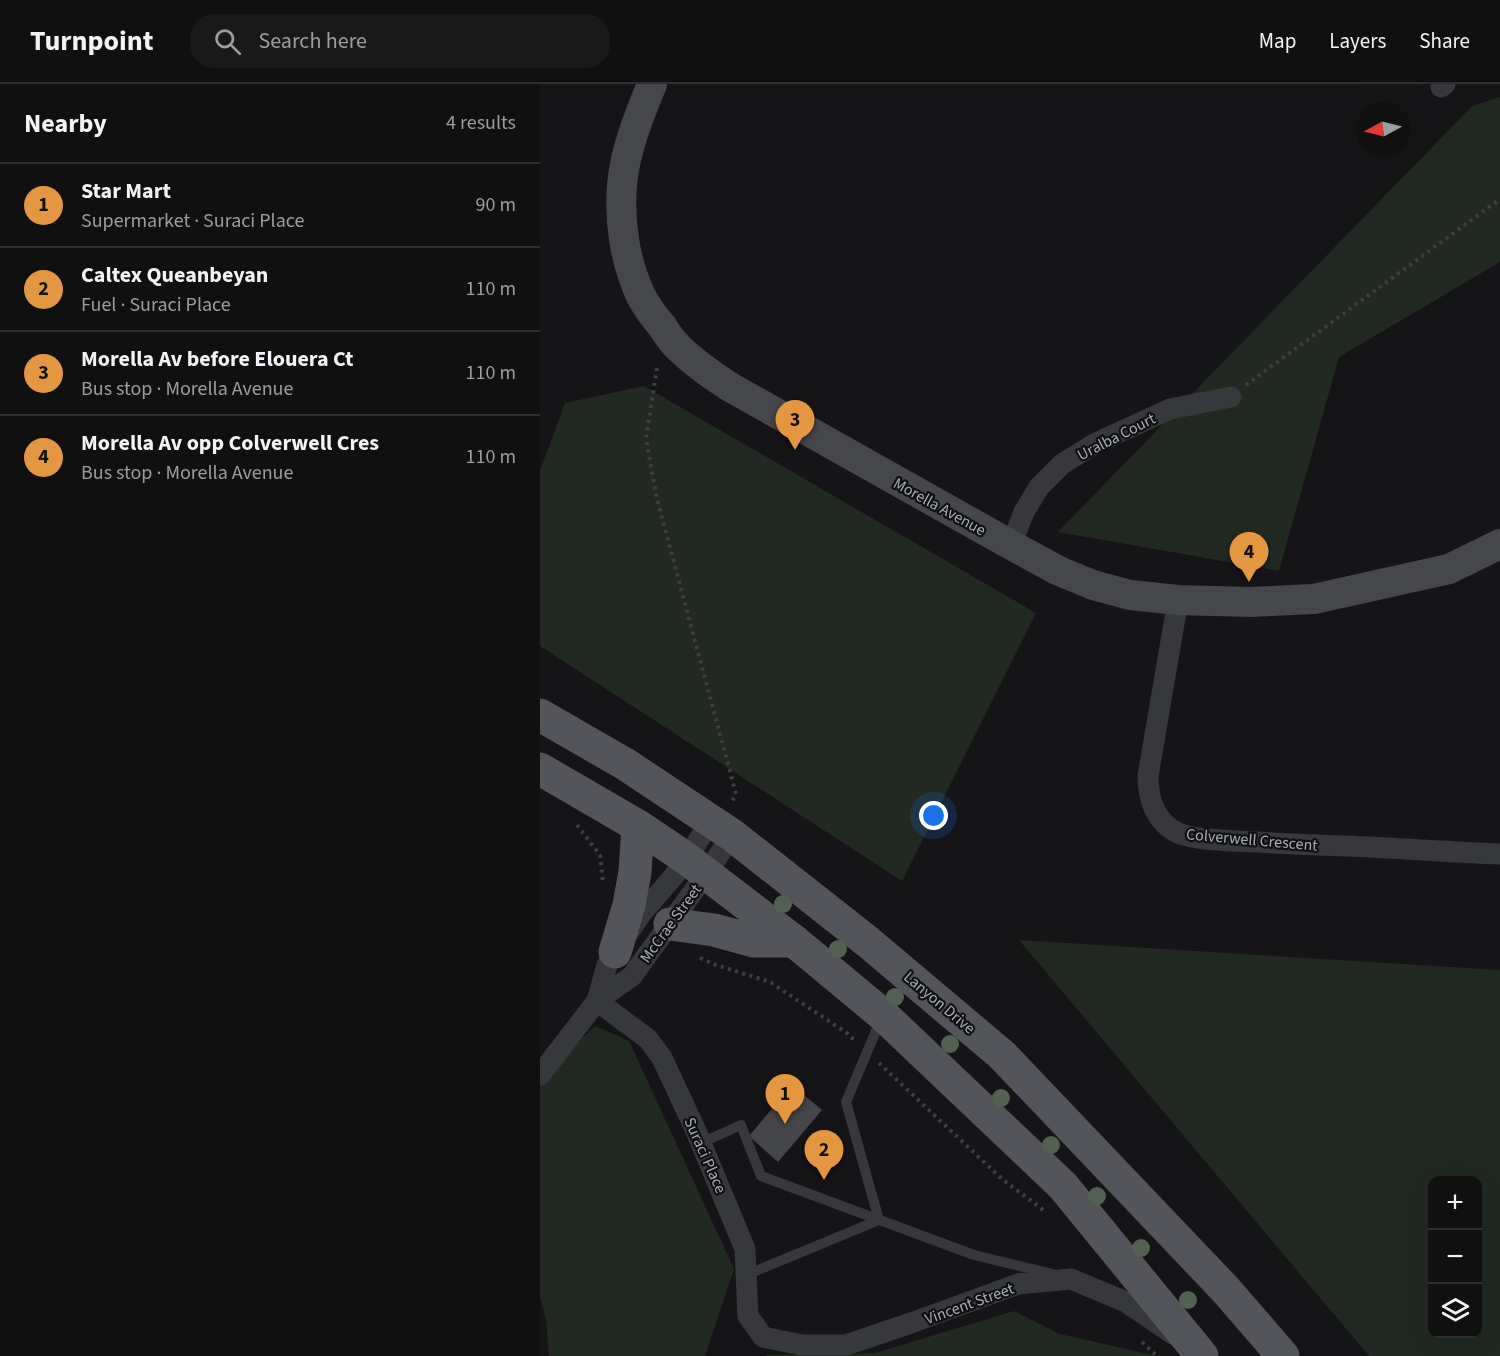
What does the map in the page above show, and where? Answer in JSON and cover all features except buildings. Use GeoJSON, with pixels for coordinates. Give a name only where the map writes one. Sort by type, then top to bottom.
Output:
{"type":"FeatureCollection","features":[{"type":"Feature","properties":{"kind":"main road","name":"Lanyon Drive"},"geometry":{"type":"LineString","coordinates":[[540,716],[625,764],[721,827],[868,942],[1002,1055],[1225,1289],[1283,1356]]}},
{"type":"Feature","properties":{"kind":"main road"},"geometry":{"type":"LineString","coordinates":[[540,769],[638,826],[696,866],[883,1015],[1064,1186],[1199,1353]]}},
{"type":"Feature","properties":{"kind":"main road"},"geometry":{"type":"LineString","coordinates":[[615,952],[629,905],[635,872],[638,826]]}},
{"type":"Feature","properties":{"kind":"main road"},"geometry":{"type":"LineString","coordinates":[[670,924],[714,930],[754,941],[794,942]]}},
{"type":"Feature","properties":{"kind":"street","name":"Morella Avenue"},"geometry":{"type":"LineString","coordinates":[[652,84],[637,121],[627,156],[622,183],[622,214],[629,262],[641,296],[677,346],[701,368],[730,387],[1011,546],[1059,571],[1093,585],[1130,595],[1178,600],[1250,602],[1314,600],[1449,569],[1500,544]]}},
{"type":"Feature","properties":{"kind":"street","name":"Uralba Court"},"geometry":{"type":"LineString","coordinates":[[1011,546],[1024,512],[1039,487],[1062,465],[1096,442],[1170,409],[1230,397]]}},
{"type":"Feature","properties":{"kind":"street","name":"Colverwell Crescent"},"geometry":{"type":"LineString","coordinates":[[1178,600],[1148,776],[1148,790],[1152,805],[1158,816],[1176,832],[1191,837],[1279,844],[1500,854]]}},
{"type":"Feature","properties":{"kind":"street","name":"McCrae Street"},"geometry":{"type":"LineString","coordinates":[[540,1075],[597,1001],[632,976],[670,924],[696,866],[721,827]]}},
{"type":"Feature","properties":{"kind":"street","name":"McCrae Street"},"geometry":{"type":"LineString","coordinates":[[597,1001],[607,965],[641,914],[679,870],[696,866]]}},
{"type":"Feature","properties":{"kind":"street","name":"Suraci Place"},"geometry":{"type":"LineString","coordinates":[[597,1001],[648,1039],[662,1058],[746,1249],[748,1316],[763,1337]]}},
{"type":"Feature","properties":{"kind":"street","name":"Vincent Street"},"geometry":{"type":"LineString","coordinates":[[763,1337],[802,1345],[846,1345],[1018,1284],[1071,1279],[1126,1302],[1199,1353]]}},
{"type":"Feature","properties":{"kind":"lane"},"geometry":{"type":"LineString","coordinates":[[879,1220],[846,1102],[883,1015]]}},
{"type":"Feature","properties":{"kind":"lane"},"geometry":{"type":"LineString","coordinates":[[701,1143],[741,1125],[761,1176],[974,1255],[1071,1279]]}},
{"type":"Feature","properties":{"kind":"lane"},"geometry":{"type":"LineString","coordinates":[[746,1275],[879,1220]]}},
{"type":"Feature","properties":{"kind":"path"},"geometry":{"type":"LineString","coordinates":[[1230,397],[1500,199]]}},
{"type":"Feature","properties":{"kind":"path"},"geometry":{"type":"LineString","coordinates":[[657,368],[646,440],[660,510],[736,794],[721,827]]}},
{"type":"Feature","properties":{"kind":"shaded area"},"geometry":{"type":"Polygon","coordinates":[[[1500,97],[1500,262],[1339,357],[1279,571],[1058,532],[1472,106],[1500,97]]]}},
{"type":"Feature","properties":{"kind":"shaded area"},"geometry":{"type":"Polygon","coordinates":[[[644,386],[1036,613],[902,881],[540,646],[540,471],[565,403],[644,386]]]}},
{"type":"Feature","properties":{"kind":"shaded area"},"geometry":{"type":"Polygon","coordinates":[[[1019,940],[1500,970],[1500,1356],[1369,1356],[1019,940]]]}},
{"type":"Feature","properties":{"kind":"shaded area"},"geometry":{"type":"Polygon","coordinates":[[[595,1026],[629,1041],[734,1269],[705,1356],[549,1356],[546,1320],[540,1296],[540,1079],[595,1026]]]}},
{"type":"Feature","properties":{"kind":"shaded area"},"geometry":{"type":"Polygon","coordinates":[[[1014,1311],[1060,1334],[1157,1356],[766,1356],[875,1353],[1014,1311]]]}},
{"type":"Feature","properties":{"kind":"place","name":"Morella Av before Elouera Ct"},"geometry":{"type":"Point","coordinates":[795,450]}},
{"type":"Feature","properties":{"kind":"place","name":"Morella Av opp Colverwell Cres"},"geometry":{"type":"Point","coordinates":[1249,582]}},
{"type":"Feature","properties":{"kind":"place","name":"Star Mart"},"geometry":{"type":"Point","coordinates":[785,1124]}},
{"type":"Feature","properties":{"kind":"place","name":"Caltex Queanbeyan"},"geometry":{"type":"Point","coordinates":[824,1180]}}]}
